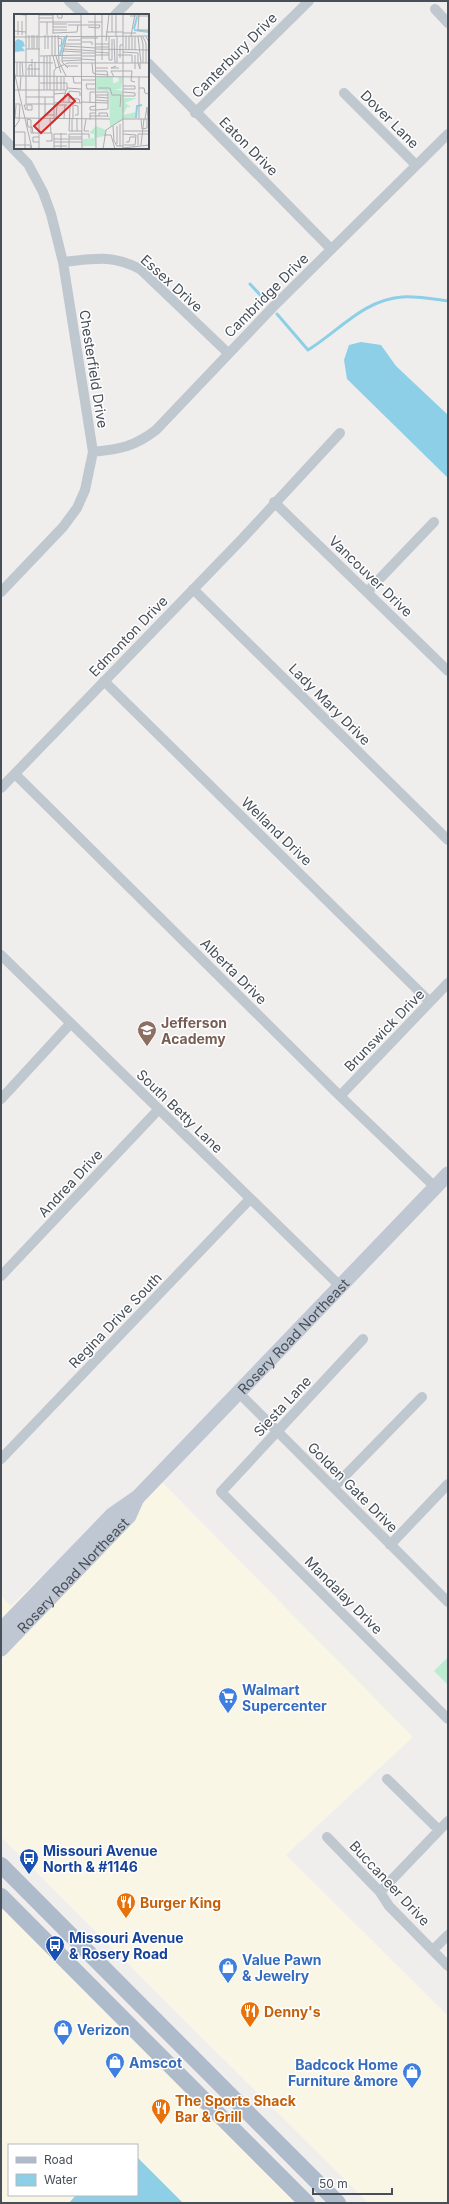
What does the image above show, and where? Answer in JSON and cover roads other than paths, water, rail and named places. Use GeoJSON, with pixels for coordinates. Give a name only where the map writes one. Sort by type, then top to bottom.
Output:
{"type":"FeatureCollection","features":[{"type":"Feature","properties":{"kind":"main road"},"geometry":{"type":"LineString","coordinates":[[1,1865],[338,2203]]}},
{"type":"Feature","properties":{"kind":"main road"},"geometry":{"type":"LineString","coordinates":[[1,1896],[307,2203]]}},
{"type":"Feature","properties":{"kind":"main road"},"geometry":{"type":"LineString","coordinates":[[33,1928],[48,1929],[117,1997],[125,2000],[133,1997]]}},
{"type":"Feature","properties":{"kind":"main road"},"geometry":{"type":"LineString","coordinates":[[129,2025],[144,2021],[161,2025]]}},
{"type":"Feature","properties":{"kind":"street"},"geometry":{"type":"LineString","coordinates":[[69,1],[83,14]]}},
{"type":"Feature","properties":{"kind":"street"},"geometry":{"type":"LineString","coordinates":[[116,14],[129,1]]}},
{"type":"Feature","properties":{"kind":"street","name":"Canterbury Drive"},"geometry":{"type":"LineString","coordinates":[[195,113],[309,1]]}},
{"type":"Feature","properties":{"kind":"street"},"geometry":{"type":"LineString","coordinates":[[435,9],[448,23]]}},
{"type":"Feature","properties":{"kind":"street","name":"Eaton Drive"},"geometry":{"type":"LineString","coordinates":[[149,64],[195,113],[332,249]]}},
{"type":"Feature","properties":{"kind":"street","name":"Dover Lane"},"geometry":{"type":"LineString","coordinates":[[344,93],[416,165]]}},
{"type":"Feature","properties":{"kind":"street","name":"Cambridge Drive"},"geometry":{"type":"LineString","coordinates":[[93,452],[125,448],[141,442],[156,430],[228,353],[448,134]]}},
{"type":"Feature","properties":{"kind":"street","name":"Chesterfield Drive"},"geometry":{"type":"LineString","coordinates":[[1,136],[28,164],[43,192],[51,214],[63,262],[93,452],[85,490],[77,508],[63,527],[1,592]]}},
{"type":"Feature","properties":{"kind":"street","name":"Essex Drive"},"geometry":{"type":"LineString","coordinates":[[63,262],[107,257],[130,263],[140,269],[228,353]]}},
{"type":"Feature","properties":{"kind":"street","name":"Edmonton Drive"},"geometry":{"type":"LineString","coordinates":[[1,788],[193,589],[340,432]]}},
{"type":"Feature","properties":{"kind":"street","name":"Vancouver Drive"},"geometry":{"type":"LineString","coordinates":[[274,502],[448,671]]}},
{"type":"Feature","properties":{"kind":"street"},"geometry":{"type":"LineString","coordinates":[[367,592],[434,522]]}},
{"type":"Feature","properties":{"kind":"street","name":"Lady Mary Drive"},"geometry":{"type":"LineString","coordinates":[[193,589],[448,840]]}},
{"type":"Feature","properties":{"kind":"street","name":"Welland Drive"},"geometry":{"type":"LineString","coordinates":[[104,681],[430,1002]]}},
{"type":"Feature","properties":{"kind":"street","name":"Alberta Drive"},"geometry":{"type":"LineString","coordinates":[[15,774],[435,1188]]}},
{"type":"Feature","properties":{"kind":"street","name":"South Betty Lane"},"geometry":{"type":"LineString","coordinates":[[1,955],[250,1200],[340,1286]]}},
{"type":"Feature","properties":{"kind":"street","name":"Brunswick Drive"},"geometry":{"type":"LineString","coordinates":[[340,1096],[448,983]]}},
{"type":"Feature","properties":{"kind":"street"},"geometry":{"type":"LineString","coordinates":[[1,1099],[70,1024]]}},
{"type":"Feature","properties":{"kind":"street","name":"Andrea Drive"},"geometry":{"type":"LineString","coordinates":[[1,1276],[159,1109]]}},
{"type":"Feature","properties":{"kind":"street","name":"Rosery Road Northeast"},"geometry":{"type":"LineString","coordinates":[[1,1630],[112,1514],[138,1497],[448,1174]]}},
{"type":"Feature","properties":{"kind":"street","name":"Regina Drive South"},"geometry":{"type":"LineString","coordinates":[[1,1459],[250,1200]]}},
{"type":"Feature","properties":{"kind":"street","name":"Siesta Lane"},"geometry":{"type":"LineString","coordinates":[[221,1492],[363,1340]]}},
{"type":"Feature","properties":{"kind":"street","name":"Golden Gate Drive"},"geometry":{"type":"LineString","coordinates":[[238,1392],[390,1545],[447,1598]]}},
{"type":"Feature","properties":{"kind":"street"},"geometry":{"type":"LineString","coordinates":[[334,1487],[422,1397]]}},
{"type":"Feature","properties":{"kind":"street"},"geometry":{"type":"LineString","coordinates":[[390,1545],[448,1484]]}},
{"type":"Feature","properties":{"kind":"street","name":"Mandalay Drive"},"geometry":{"type":"LineString","coordinates":[[221,1492],[448,1719]]}},
{"type":"Feature","properties":{"kind":"street","name":"Rosery Road Northeast"},"geometry":{"type":"LineString","coordinates":[[1,1649],[129,1516],[138,1497]]}},
{"type":"Feature","properties":{"kind":"street"},"geometry":{"type":"LineString","coordinates":[[387,1779],[439,1830]]}},
{"type":"Feature","properties":{"kind":"street"},"geometry":{"type":"LineString","coordinates":[[380,1892],[448,1821]]}},
{"type":"Feature","properties":{"kind":"street","name":"Buccaneer Drive"},"geometry":{"type":"LineString","coordinates":[[328,1837],[380,1892],[388,1906],[448,1966]]}},
{"type":"Feature","properties":{"kind":"street"},"geometry":{"type":"LineString","coordinates":[[433,1950],[448,1935]]}},
{"type":"Feature","properties":{"kind":"water"},"geometry":{"type":"Polygon","coordinates":[[[361,342],[381,345],[396,366],[448,415],[448,478],[347,379],[344,360],[349,345],[361,342]]]}},
{"type":"Feature","properties":{"kind":"water"},"geometry":{"type":"Polygon","coordinates":[[[138,2158],[183,2203],[69,2203],[75,2196],[138,2196],[138,2158]]]}},
{"type":"Feature","properties":{"kind":"waterway"},"geometry":{"type":"LineString","coordinates":[[250,284],[264,299]]}},
{"type":"Feature","properties":{"kind":"waterway"},"geometry":{"type":"LineString","coordinates":[[277,314],[308,350],[363,310],[388,299],[413,297],[448,301]]}},
{"type":"Feature","properties":{"kind":"place","name":"Jefferson Academy"},"geometry":{"type":"Point","coordinates":[147,1047]}},
{"type":"Feature","properties":{"kind":"place","name":"Walmart Supercenter"},"geometry":{"type":"Point","coordinates":[228,1714]}},
{"type":"Feature","properties":{"kind":"place","name":"Missouri Avenue North & #1146"},"geometry":{"type":"Point","coordinates":[29,1875]}},
{"type":"Feature","properties":{"kind":"place","name":"Burger King"},"geometry":{"type":"Point","coordinates":[126,1919]}},
{"type":"Feature","properties":{"kind":"place","name":"Missouri Avenue & Rosery Road"},"geometry":{"type":"Point","coordinates":[55,1962]}},
{"type":"Feature","properties":{"kind":"place","name":"Value Pawn & Jewelry"},"geometry":{"type":"Point","coordinates":[228,1984]}},
{"type":"Feature","properties":{"kind":"place","name":"Denny's"},"geometry":{"type":"Point","coordinates":[250,2028]}},
{"type":"Feature","properties":{"kind":"place","name":"Verizon"},"geometry":{"type":"Point","coordinates":[63,2046]}},
{"type":"Feature","properties":{"kind":"place","name":"Amscot"},"geometry":{"type":"Point","coordinates":[115,2079]}},
{"type":"Feature","properties":{"kind":"place","name":"Badcock Home Furniture &more"},"geometry":{"type":"Point","coordinates":[412,2089]}},
{"type":"Feature","properties":{"kind":"place","name":"The Sports Shack Bar & Grill"},"geometry":{"type":"Point","coordinates":[161,2125]}}]}
